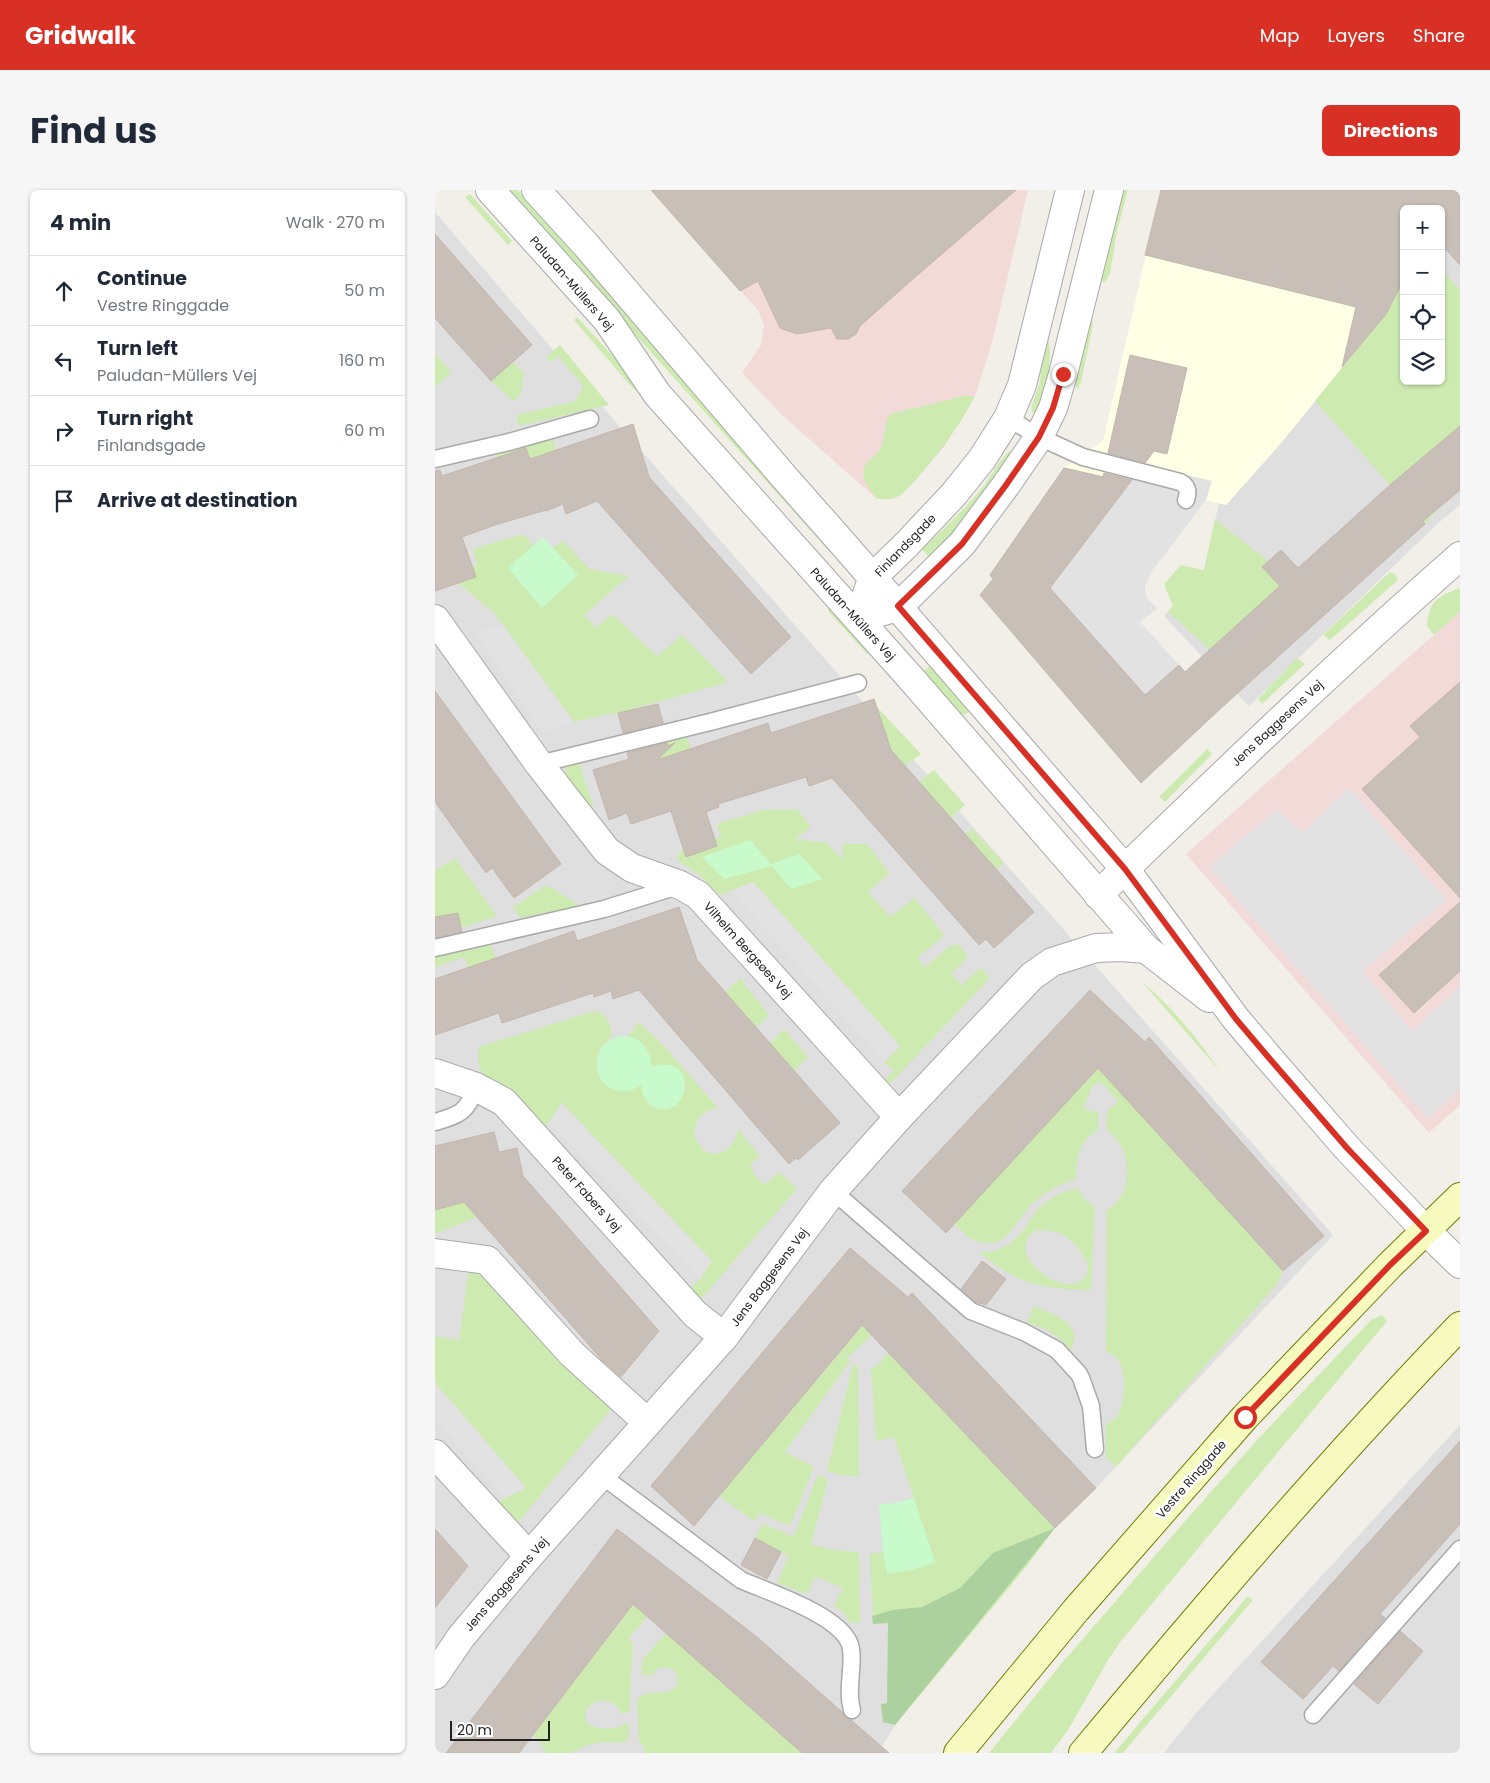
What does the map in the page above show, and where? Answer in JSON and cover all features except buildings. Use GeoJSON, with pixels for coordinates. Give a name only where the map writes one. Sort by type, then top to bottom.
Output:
{"type":"FeatureCollection","features":[{"type":"Feature","properties":{"kind":"main road","name":"Vestre Ringgade"},"geometry":{"type":"LineString","coordinates":[[958,1753],[1083,1603],[1245,1417],[1390,1265],[1460,1197]]}},
{"type":"Feature","properties":{"kind":"main road"},"geometry":{"type":"LineString","coordinates":[[1083,1753],[1201,1612],[1460,1326]]}},
{"type":"Feature","properties":{"kind":"street","name":"Paludan-Müllers Vej"},"geometry":{"type":"LineString","coordinates":[[490,190],[607,320],[657,394],[857,618],[1146,949],[1236,1019]]}},
{"type":"Feature","properties":{"kind":"street","name":"Paludan-Müllers Vej"},"geometry":{"type":"LineString","coordinates":[[536,190],[586,245],[778,470],[1125,869],[1236,1019],[1347,1148],[1460,1264]]}},
{"type":"Feature","properties":{"kind":"street","name":"Finlandsgade"},"geometry":{"type":"LineString","coordinates":[[857,618],[873,578],[954,494],[982,459],[1008,418],[1022,384],[1071,190]]}},
{"type":"Feature","properties":{"kind":"street"},"geometry":{"type":"LineString","coordinates":[[857,618],[898,606],[962,544],[1039,437],[1053,408],[1063,374],[1109,190]]}},
{"type":"Feature","properties":{"kind":"street","name":"Jens Baggesens Vej"},"geometry":{"type":"LineString","coordinates":[[1098,894],[1380,626],[1460,556]]}},
{"type":"Feature","properties":{"kind":"street","name":"Vilhelm Bergsøes Vej"},"geometry":{"type":"LineString","coordinates":[[435,619],[539,764],[607,852],[632,868],[678,886],[680,885],[698,895],[899,1117]]}},
{"type":"Feature","properties":{"kind":"street","name":"Jens Baggesens Vej"},"geometry":{"type":"LineString","coordinates":[[435,1675],[461,1637],[529,1556],[724,1337],[833,1191],[899,1117],[1032,976],[1052,962],[1096,948],[1121,946],[1146,949]]}},
{"type":"Feature","properties":{"kind":"street","name":"Peter Fabers Vej"},"geometry":{"type":"LineString","coordinates":[[435,1073],[476,1087],[504,1102],[695,1314],[724,1337]]}},
{"type":"Feature","properties":{"kind":"street"},"geometry":{"type":"LineString","coordinates":[[435,1253],[487,1260],[572,1354],[647,1422]]}},
{"type":"Feature","properties":{"kind":"street"},"geometry":{"type":"LineString","coordinates":[[435,1454],[529,1556]]}},
{"type":"Feature","properties":{"kind":"lane"},"geometry":{"type":"LineString","coordinates":[[1008,418],[1039,437],[1091,460],[1176,480],[1186,486],[1188,493],[1186,500]]}},
{"type":"Feature","properties":{"kind":"lane"},"geometry":{"type":"LineString","coordinates":[[435,458],[509,442],[589,419]]}},
{"type":"Feature","properties":{"kind":"lane"},"geometry":{"type":"LineString","coordinates":[[539,764],[859,683]]}},
{"type":"Feature","properties":{"kind":"lane"},"geometry":{"type":"LineString","coordinates":[[435,948],[603,909],[678,886]]}},
{"type":"Feature","properties":{"kind":"lane"},"geometry":{"type":"LineString","coordinates":[[435,1122],[453,1117],[466,1109],[476,1087]]}},
{"type":"Feature","properties":{"kind":"lane"},"geometry":{"type":"LineString","coordinates":[[833,1191],[971,1311],[1024,1332],[1057,1350],[1079,1374],[1091,1406],[1095,1449]]}},
{"type":"Feature","properties":{"kind":"lane"},"geometry":{"type":"LineString","coordinates":[[601,1475],[741,1580],[788,1599],[823,1617],[849,1639],[852,1651],[849,1698],[852,1710]]}},
{"type":"Feature","properties":{"kind":"lane"},"geometry":{"type":"LineString","coordinates":[[1313,1715],[1460,1549]]}},
{"type":"Feature","properties":{"kind":"shaded area"},"geometry":{"type":"Polygon","coordinates":[[[651,190],[1028,190],[992,343],[975,396],[944,447],[911,485],[897,497],[877,499],[782,415],[742,373],[761,345],[764,325],[758,310],[651,190]]]}},
{"type":"Feature","properties":{"kind":"shaded area"},"geometry":{"type":"Polygon","coordinates":[[[1161,190],[1451,190],[1443,205],[1400,205],[1400,232],[1386,314],[1281,443],[1226,505],[1065,467],[1103,441],[1161,190]]]}},
{"type":"Feature","properties":{"kind":"shaded area"},"geometry":{"type":"Polygon","coordinates":[[[1460,190],[1460,505],[1435,526],[1249,706],[1164,616],[1204,570],[1219,503],[1226,505],[1281,443],[1386,314],[1400,366],[1400,385],[1445,385],[1445,205],[1460,190]]]}},
{"type":"Feature","properties":{"kind":"shaded area"},"geometry":{"type":"Polygon","coordinates":[[[435,212],[585,387],[1333,1235],[1096,1488],[1055,1528],[1026,1567],[895,1725],[878,1753],[435,1753],[435,212]]]}},
{"type":"Feature","properties":{"kind":"shaded area"},"geometry":{"type":"Polygon","coordinates":[[[1135,463],[1212,481],[1206,500],[1152,571],[1145,586],[1148,600],[1157,608],[1140,622],[1179,665],[1145,695],[1050,588],[1130,482],[1135,463]]]}},
{"type":"Feature","properties":{"kind":"shaded area"},"geometry":{"type":"Polygon","coordinates":[[[1460,612],[1460,1105],[1429,1133],[1186,854],[1460,612]]]}},
{"type":"Feature","properties":{"kind":"shaded area"},"geometry":{"type":"Polygon","coordinates":[[[502,624],[574,722],[543,733],[475,633],[502,624]]]}},
{"type":"Feature","properties":{"kind":"shaded area"},"geometry":{"type":"Polygon","coordinates":[[[1349,788],[1446,900],[1362,971],[1412,1031],[1460,986],[1460,1088],[1428,1118],[1209,867],[1276,810],[1303,832],[1349,788]]]}},
{"type":"Feature","properties":{"kind":"shaded area"},"geometry":{"type":"Polygon","coordinates":[[[753,882],[900,1046],[884,1062],[731,891],[753,882]]]}},
{"type":"Feature","properties":{"kind":"shaded area"},"geometry":{"type":"Polygon","coordinates":[[[561,1103],[712,1261],[700,1279],[549,1123],[561,1103]]]}},
{"type":"Feature","properties":{"kind":"shaded area"},"geometry":{"type":"Polygon","coordinates":[[[435,1383],[526,1488],[505,1498],[435,1420],[435,1383]]]}},
{"type":"Feature","properties":{"kind":"shaded area"},"geometry":{"type":"Polygon","coordinates":[[[1460,1425],[1460,1753],[1164,1753],[1195,1714],[1460,1425]]]}},
{"type":"Feature","properties":{"kind":"green space"},"geometry":{"type":"Polygon","coordinates":[[[506,190],[518,190],[834,544],[828,550],[506,190]]]}},
{"type":"Feature","properties":{"kind":"green space"},"geometry":{"type":"Polygon","coordinates":[[[1120,190],[1128,190],[1117,231],[1110,273],[1104,282],[1100,280],[1120,190]]]}},
{"type":"Feature","properties":{"kind":"green space"},"geometry":{"type":"Polygon","coordinates":[[[470,194],[512,241],[508,245],[465,197],[470,194]]]}},
{"type":"Feature","properties":{"kind":"green space"},"geometry":{"type":"Polygon","coordinates":[[[1445,273],[1460,290],[1460,426],[1407,471],[1439,508],[1425,524],[1315,401],[1386,314],[1400,287],[1400,385],[1445,385],[1445,273]]]}},
{"type":"Feature","properties":{"kind":"green space"},"geometry":{"type":"Polygon","coordinates":[[[577,317],[645,391],[637,391],[630,385],[574,320],[577,317]]]}},
{"type":"Feature","properties":{"kind":"green space"},"geometry":{"type":"Polygon","coordinates":[[[1090,320],[1093,325],[1078,389],[1074,384],[1090,320]]]}},
{"type":"Feature","properties":{"kind":"green space"},"geometry":{"type":"Polygon","coordinates":[[[1045,338],[1048,338],[1050,348],[1049,367],[1036,414],[1031,411],[1040,381],[1045,338]]]}},
{"type":"Feature","properties":{"kind":"green space"},"geometry":{"type":"Polygon","coordinates":[[[560,345],[609,405],[519,426],[516,415],[576,401],[583,386],[558,356],[550,362],[546,357],[560,345]]]}},
{"type":"Feature","properties":{"kind":"green space"},"geometry":{"type":"Polygon","coordinates":[[[435,353],[451,372],[435,387],[435,353]]]}},
{"type":"Feature","properties":{"kind":"green space"},"geometry":{"type":"Polygon","coordinates":[[[513,362],[524,373],[520,396],[513,401],[491,381],[513,362]]]}},
{"type":"Feature","properties":{"kind":"green space"},"geometry":{"type":"Polygon","coordinates":[[[964,396],[975,396],[956,427],[927,467],[909,488],[897,497],[877,499],[865,481],[863,471],[868,461],[881,448],[890,414],[964,396]]]}},
{"type":"Feature","properties":{"kind":"green space"},"geometry":{"type":"Polygon","coordinates":[[[552,435],[556,450],[530,459],[525,448],[496,458],[494,448],[552,435]]]}},
{"type":"Feature","properties":{"kind":"green space"},"geometry":{"type":"Polygon","coordinates":[[[1009,451],[1014,453],[964,523],[929,558],[922,549],[975,496],[1009,451]]]}},
{"type":"Feature","properties":{"kind":"green space"},"geometry":{"type":"Polygon","coordinates":[[[1215,519],[1268,561],[1262,567],[1280,586],[1210,650],[1168,612],[1173,606],[1164,584],[1181,565],[1204,570],[1215,519]]]}},
{"type":"Feature","properties":{"kind":"green space"},"geometry":{"type":"Polygon","coordinates":[[[524,534],[533,546],[508,568],[578,575],[553,548],[564,541],[589,569],[629,576],[584,615],[596,628],[612,614],[657,656],[682,635],[728,682],[611,715],[611,713],[574,722],[494,613],[458,583],[472,567],[477,565],[473,549],[524,534]]]}},
{"type":"Feature","properties":{"kind":"green space"},"geometry":{"type":"Polygon","coordinates":[[[543,537],[578,575],[542,608],[508,568],[543,537]]]}},
{"type":"Feature","properties":{"kind":"green space"},"geometry":{"type":"Polygon","coordinates":[[[1390,572],[1395,574],[1398,580],[1330,640],[1323,635],[1390,572]]]}},
{"type":"Feature","properties":{"kind":"green space"},"geometry":{"type":"Polygon","coordinates":[[[1460,588],[1460,612],[1434,635],[1427,626],[1430,610],[1440,597],[1460,588]]]}},
{"type":"Feature","properties":{"kind":"green space"},"geometry":{"type":"Polygon","coordinates":[[[828,600],[878,657],[867,654],[828,611],[828,600]]]}},
{"type":"Feature","properties":{"kind":"green space"},"geometry":{"type":"Polygon","coordinates":[[[1297,658],[1305,664],[1262,704],[1258,699],[1297,658]]]}},
{"type":"Feature","properties":{"kind":"green space"},"geometry":{"type":"Polygon","coordinates":[[[934,662],[969,706],[969,712],[964,715],[957,712],[922,673],[934,662]]]}},
{"type":"Feature","properties":{"kind":"green space"},"geometry":{"type":"Polygon","coordinates":[[[876,706],[921,754],[905,766],[891,750],[876,706]]]}},
{"type":"Feature","properties":{"kind":"green space"},"geometry":{"type":"Polygon","coordinates":[[[686,734],[691,749],[660,759],[657,749],[634,757],[630,746],[686,734]]]}},
{"type":"Feature","properties":{"kind":"green space"},"geometry":{"type":"Polygon","coordinates":[[[1207,749],[1212,754],[1165,802],[1159,797],[1207,749]]]}},
{"type":"Feature","properties":{"kind":"green space"},"geometry":{"type":"Polygon","coordinates":[[[578,760],[595,812],[590,813],[566,779],[566,767],[570,762],[578,760]]]}},
{"type":"Feature","properties":{"kind":"green space"},"geometry":{"type":"Polygon","coordinates":[[[934,770],[965,805],[950,818],[919,782],[934,770]]]}},
{"type":"Feature","properties":{"kind":"green space"},"geometry":{"type":"Polygon","coordinates":[[[763,810],[798,810],[811,827],[795,839],[827,843],[842,859],[843,844],[867,844],[890,873],[868,892],[890,917],[914,898],[943,933],[943,937],[917,958],[925,967],[951,945],[960,945],[966,953],[966,959],[951,974],[962,985],[980,968],[990,978],[888,1086],[882,1082],[894,1071],[884,1062],[900,1046],[753,882],[721,895],[701,876],[677,860],[679,853],[683,849],[686,856],[717,846],[715,839],[721,837],[717,824],[763,810]]]}},
{"type":"Feature","properties":{"kind":"green space"},"geometry":{"type":"Polygon","coordinates":[[[972,829],[1004,863],[996,869],[965,834],[972,829]]]}},
{"type":"Feature","properties":{"kind":"green space"},"geometry":{"type":"Polygon","coordinates":[[[750,840],[771,864],[800,854],[822,879],[791,889],[772,866],[724,879],[702,857],[750,840]]]}},
{"type":"Feature","properties":{"kind":"green space"},"geometry":{"type":"Polygon","coordinates":[[[455,858],[497,916],[461,928],[435,917],[435,871],[455,858]]]}},
{"type":"Feature","properties":{"kind":"green space"},"geometry":{"type":"Polygon","coordinates":[[[547,885],[580,906],[520,918],[513,907],[547,885]]]}},
{"type":"Feature","properties":{"kind":"green space"},"geometry":{"type":"Polygon","coordinates":[[[490,943],[496,958],[468,967],[464,957],[435,967],[435,955],[490,943]]]}},
{"type":"Feature","properties":{"kind":"green space"},"geometry":{"type":"Polygon","coordinates":[[[740,978],[768,1014],[756,1028],[725,992],[740,978]]]}},
{"type":"Feature","properties":{"kind":"green space"},"geometry":{"type":"Polygon","coordinates":[[[1142,982],[1175,1013],[1221,1072],[1142,982]]]}},
{"type":"Feature","properties":{"kind":"green space"},"geometry":{"type":"Polygon","coordinates":[[[594,1011],[605,1016],[612,1035],[599,1050],[596,1063],[597,1072],[601,1080],[627,1091],[642,1083],[684,1095],[684,1080],[678,1069],[666,1065],[652,1067],[643,1049],[636,1040],[628,1036],[639,1022],[665,1047],[718,1108],[707,1111],[695,1125],[694,1136],[703,1149],[713,1154],[724,1151],[732,1144],[738,1129],[760,1156],[750,1165],[753,1169],[751,1170],[764,1185],[780,1172],[797,1189],[699,1301],[690,1290],[712,1261],[562,1103],[549,1123],[543,1125],[511,1093],[498,1082],[481,1072],[478,1057],[479,1047],[594,1011]]]}},
{"type":"Feature","properties":{"kind":"green space"},"geometry":{"type":"Polygon","coordinates":[[[784,1029],[808,1057],[794,1071],[770,1043],[784,1029]]]}},
{"type":"Feature","properties":{"kind":"green space"},"geometry":{"type":"Polygon","coordinates":[[[622,1036],[634,1038],[647,1049],[652,1067],[667,1065],[678,1068],[683,1077],[685,1087],[682,1097],[676,1106],[666,1109],[654,1107],[644,1097],[641,1084],[629,1091],[624,1091],[613,1089],[604,1083],[599,1075],[597,1066],[598,1056],[602,1047],[610,1040],[622,1036]]]}},
{"type":"Feature","properties":{"kind":"green space"},"geometry":{"type":"Polygon","coordinates":[[[1100,1066],[1105,1075],[1283,1271],[1277,1284],[1116,1467],[1106,1458],[1106,1425],[1116,1418],[1119,1413],[1123,1398],[1124,1381],[1122,1366],[1119,1361],[1106,1351],[1107,1210],[1123,1193],[1127,1170],[1121,1147],[1115,1137],[1106,1129],[1108,1109],[1118,1101],[1100,1081],[1092,1087],[1083,1109],[1098,1112],[1098,1131],[1092,1134],[1083,1144],[1076,1165],[1076,1179],[1052,1189],[1037,1200],[1008,1235],[995,1242],[982,1243],[973,1240],[955,1223],[1100,1066]]]}},
{"type":"Feature","properties":{"kind":"green space"},"geometry":{"type":"Polygon","coordinates":[[[1079,1189],[1085,1200],[1095,1207],[1091,1290],[1062,1289],[1042,1286],[1023,1280],[1009,1274],[978,1252],[1001,1249],[1013,1241],[1041,1206],[1053,1197],[1079,1189]],[[1037,1230],[1027,1240],[1026,1251],[1031,1262],[1053,1280],[1066,1284],[1078,1283],[1088,1271],[1088,1264],[1079,1249],[1062,1234],[1037,1230]]]}},
{"type":"Feature","properties":{"kind":"green space"},"geometry":{"type":"Polygon","coordinates":[[[478,1198],[485,1212],[435,1234],[435,1210],[478,1198]]]}},
{"type":"Feature","properties":{"kind":"green space"},"geometry":{"type":"Polygon","coordinates":[[[469,1269],[483,1272],[611,1409],[517,1524],[497,1502],[526,1488],[435,1383],[435,1336],[459,1340],[469,1269]]]}},
{"type":"Feature","properties":{"kind":"green space"},"geometry":{"type":"Polygon","coordinates":[[[1034,1306],[1063,1319],[1072,1328],[1074,1338],[1072,1350],[1051,1333],[1027,1322],[1034,1306]]]}},
{"type":"Feature","properties":{"kind":"green space"},"geometry":{"type":"Polygon","coordinates":[[[1382,1315],[1387,1321],[1121,1641],[1068,1730],[1051,1753],[989,1753],[1061,1664],[1257,1440],[1371,1320],[1382,1315]]]}},
{"type":"Feature","properties":{"kind":"green space"},"geometry":{"type":"Polygon","coordinates":[[[863,1325],[872,1335],[847,1358],[850,1361],[785,1452],[814,1467],[790,1526],[760,1513],[754,1521],[719,1496],[863,1325]]]}},
{"type":"Feature","properties":{"kind":"green space"},"geometry":{"type":"Polygon","coordinates":[[[888,1353],[1055,1528],[1026,1567],[895,1725],[883,1722],[881,1704],[887,1703],[888,1623],[873,1624],[870,1554],[883,1552],[887,1574],[934,1562],[894,1437],[876,1441],[871,1368],[878,1365],[888,1353]]]}},
{"type":"Feature","properties":{"kind":"green space"},"geometry":{"type":"Polygon","coordinates":[[[853,1364],[858,1367],[859,1476],[844,1476],[827,1471],[853,1364]]]}},
{"type":"Feature","properties":{"kind":"green space"},"geometry":{"type":"Polygon","coordinates":[[[818,1475],[828,1479],[811,1545],[859,1552],[860,1622],[850,1623],[843,1612],[834,1606],[843,1588],[815,1576],[807,1594],[777,1583],[789,1556],[755,1538],[762,1524],[794,1536],[818,1475]]]}},
{"type":"Feature","properties":{"kind":"green space"},"geometry":{"type":"Polygon","coordinates":[[[914,1498],[935,1562],[915,1569],[887,1574],[879,1504],[896,1503],[914,1498]]]}},
{"type":"Feature","properties":{"kind":"green space"},"geometry":{"type":"Polygon","coordinates":[[[1055,1528],[895,1725],[883,1722],[881,1704],[887,1703],[888,1623],[873,1624],[872,1616],[893,1610],[922,1607],[960,1588],[993,1553],[1055,1528]]]}},
{"type":"Feature","properties":{"kind":"green space"},"geometry":{"type":"Polygon","coordinates":[[[1247,1597],[1251,1598],[1252,1601],[1123,1753],[1114,1753],[1247,1597]]]}},
{"type":"Feature","properties":{"kind":"green space"},"geometry":{"type":"Polygon","coordinates":[[[634,1604],[648,1616],[628,1639],[633,1643],[629,1712],[621,1714],[614,1704],[604,1700],[589,1706],[586,1711],[586,1723],[597,1728],[612,1728],[629,1723],[629,1739],[624,1742],[601,1742],[585,1746],[571,1753],[546,1753],[538,1739],[532,1736],[634,1604]]]}},
{"type":"Feature","properties":{"kind":"green space"},"geometry":{"type":"Polygon","coordinates":[[[666,1633],[802,1753],[645,1753],[643,1745],[639,1742],[637,1699],[642,1695],[667,1692],[676,1687],[678,1679],[675,1671],[665,1668],[655,1671],[654,1675],[641,1675],[643,1659],[666,1633]]]}},
{"type":"Feature","properties":{"kind":"route"},"geometry":{"type":"LineString","coordinates":[[1063,374],[1053,408],[1039,437],[1006,485],[962,544],[898,606],[1125,869],[1236,1019],[1347,1148],[1426,1231],[1390,1265],[1245,1417]]}}]}
